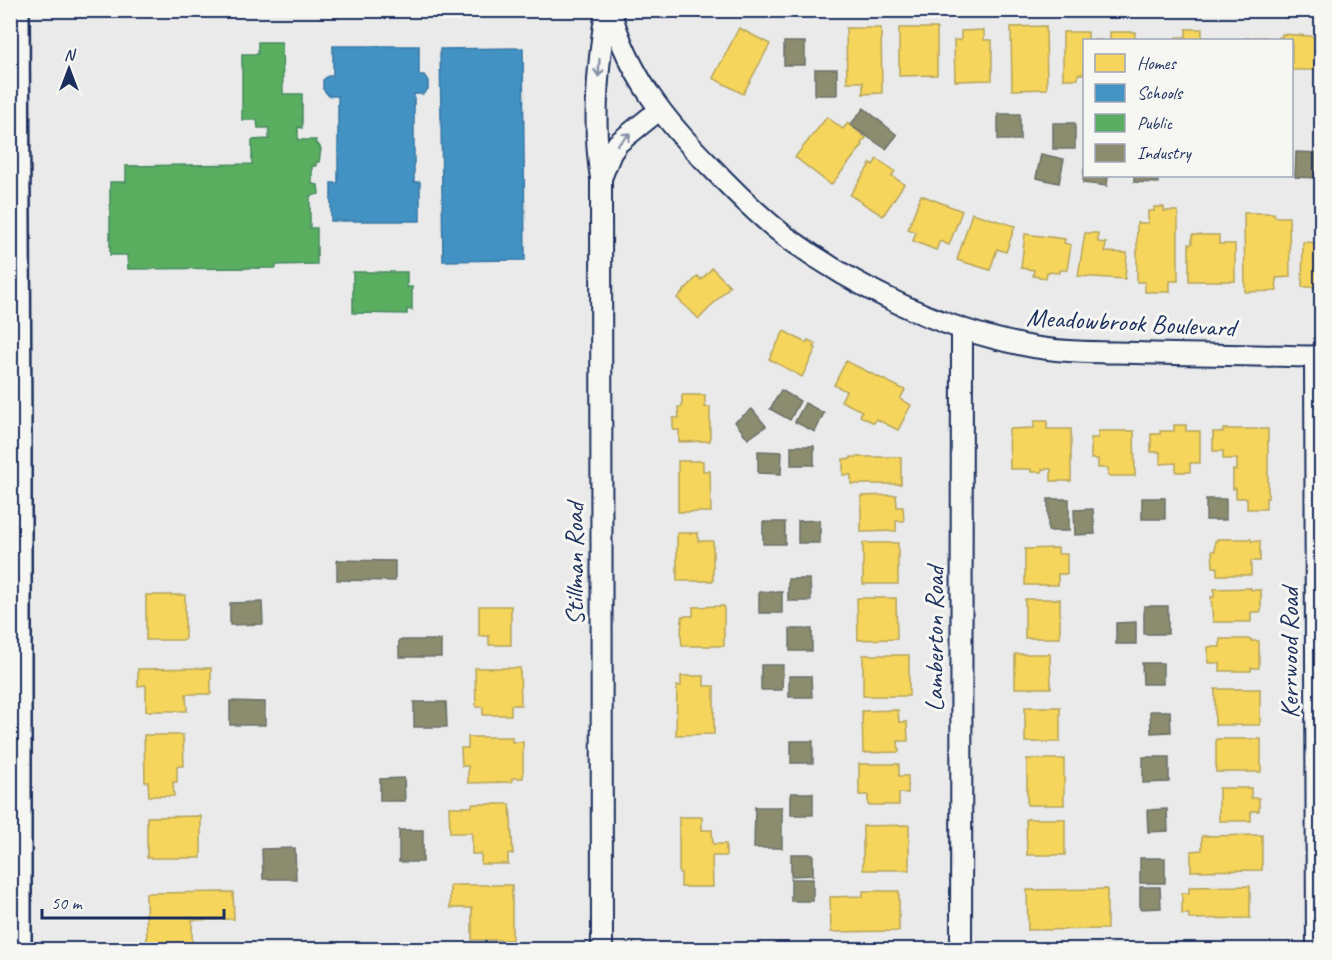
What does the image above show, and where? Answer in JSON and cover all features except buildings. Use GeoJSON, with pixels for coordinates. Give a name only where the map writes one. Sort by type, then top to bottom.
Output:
{"type":"FeatureCollection","features":[{"type":"Feature","properties":{"kind":"street"},"geometry":{"type":"LineString","coordinates":[[15,10],[17,950]]}},
{"type":"Feature","properties":{"kind":"street","name":"Meadowbrook Boulevard"},"geometry":{"type":"LineString","coordinates":[[608,10],[632,67],[659,110],[692,148],[745,202],[784,235],[825,263],[897,303],[962,330],[1024,346],[1069,351],[1318,356]]}},
{"type":"Feature","properties":{"kind":"street","name":"Stillman Road"},"geometry":{"type":"LineString","coordinates":[[602,950],[602,178],[597,153],[599,63],[608,10]]}},
{"type":"Feature","properties":{"kind":"street","name":"Stillman Road"},"geometry":{"type":"LineString","coordinates":[[602,178],[610,153],[618,143],[659,110]]}},
{"type":"Feature","properties":{"kind":"street","name":"Lamberton Road"},"geometry":{"type":"LineString","coordinates":[[961,950],[962,330]]}},
{"type":"Feature","properties":{"kind":"street","name":"Kerrwood Road"},"geometry":{"type":"LineString","coordinates":[[1317,950],[1318,356]]}}]}
